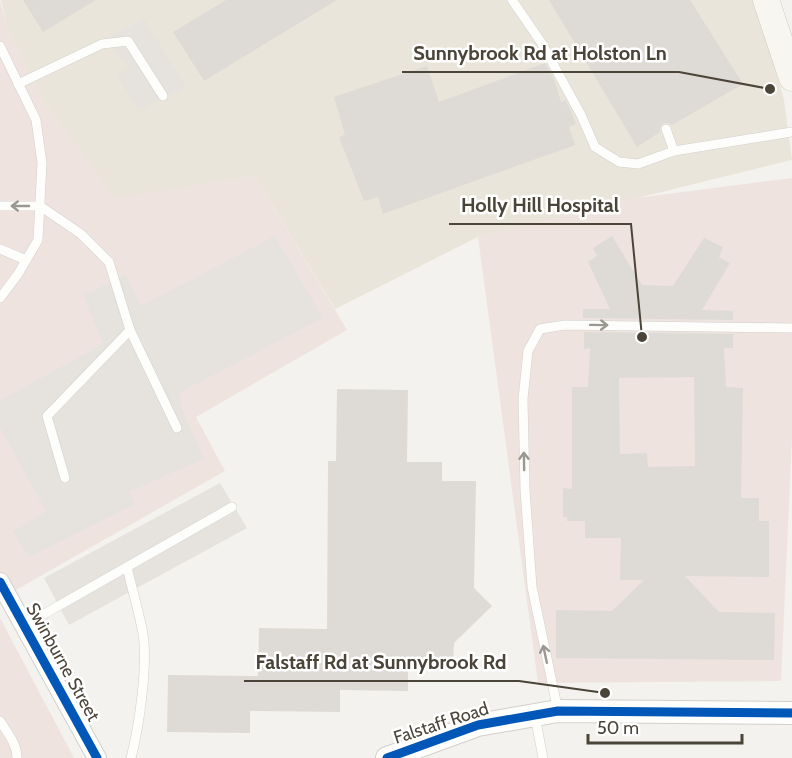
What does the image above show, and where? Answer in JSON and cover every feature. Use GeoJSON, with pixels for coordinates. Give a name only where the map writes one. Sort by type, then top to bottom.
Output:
{"type":"FeatureCollection","features":[{"type":"Feature","properties":{"kind":"main road"},"geometry":{"type":"LineString","coordinates":[[766,0],[792,78]]}},
{"type":"Feature","properties":{"kind":"street","name":"Swinburne Street"},"geometry":{"type":"LineString","coordinates":[[0,582],[98,758]]}},
{"type":"Feature","properties":{"kind":"street","name":"Falstaff Road"},"geometry":{"type":"LineString","coordinates":[[387,758],[478,725],[558,711],[792,713]]}},
{"type":"Feature","properties":{"kind":"lane"},"geometry":{"type":"LineString","coordinates":[[512,0],[541,42],[596,147],[619,162],[638,164],[674,151],[792,132]]}},
{"type":"Feature","properties":{"kind":"lane"},"geometry":{"type":"LineString","coordinates":[[18,84],[102,44],[128,41],[163,96]]}},
{"type":"Feature","properties":{"kind":"lane"},"geometry":{"type":"LineString","coordinates":[[0,46],[36,120],[42,163],[38,240],[0,298]]}},
{"type":"Feature","properties":{"kind":"lane"},"geometry":{"type":"LineString","coordinates":[[666,129],[674,151]]}},
{"type":"Feature","properties":{"kind":"lane"},"geometry":{"type":"LineString","coordinates":[[0,206],[39,206],[81,234],[109,262],[130,330],[177,428]]}},
{"type":"Feature","properties":{"kind":"lane"},"geometry":{"type":"LineString","coordinates":[[0,249],[26,260]]}},
{"type":"Feature","properties":{"kind":"lane"},"geometry":{"type":"LineString","coordinates":[[558,711],[532,586],[525,490],[523,399],[528,351],[540,328],[565,325],[792,328]]}},
{"type":"Feature","properties":{"kind":"lane"},"geometry":{"type":"LineString","coordinates":[[65,478],[47,416],[130,330]]}},
{"type":"Feature","properties":{"kind":"lane"},"geometry":{"type":"LineString","coordinates":[[22,622],[46,613],[232,507]]}},
{"type":"Feature","properties":{"kind":"lane"},"geometry":{"type":"LineString","coordinates":[[127,567],[144,636],[143,681],[131,758]]}},
{"type":"Feature","properties":{"kind":"lane"},"geometry":{"type":"LineString","coordinates":[[535,715],[543,758]]}},
{"type":"Feature","properties":{"kind":"lane"},"geometry":{"type":"LineString","coordinates":[[0,721],[13,743],[17,758]]}},
{"type":"Feature","properties":{"kind":"shaded area"},"geometry":{"type":"Polygon","coordinates":[[[0,0],[8,29],[44,102],[115,198],[255,176],[347,330],[196,417],[225,471],[0,599],[0,0]]]}},
{"type":"Feature","properties":{"kind":"shaded area"},"geometry":{"type":"Polygon","coordinates":[[[1,0],[756,0],[784,100],[792,160],[478,237],[335,309],[255,176],[115,199],[44,102],[8,29],[1,0]]]}},
{"type":"Feature","properties":{"kind":"shaded area"},"geometry":{"type":"Polygon","coordinates":[[[144,19],[186,87],[139,110],[116,75],[128,69],[128,65],[118,57],[107,38],[144,19]]]}},
{"type":"Feature","properties":{"kind":"shaded area"},"geometry":{"type":"Polygon","coordinates":[[[792,178],[792,437],[781,681],[538,683],[478,237],[629,199],[792,178]]]}},
{"type":"Feature","properties":{"kind":"shaded area"},"geometry":{"type":"Polygon","coordinates":[[[275,236],[323,318],[179,393],[182,409],[204,459],[129,492],[135,504],[29,557],[13,532],[46,511],[0,428],[0,400],[103,344],[83,295],[126,275],[141,306],[275,236]]]}},
{"type":"Feature","properties":{"kind":"shaded area"},"geometry":{"type":"Polygon","coordinates":[[[220,483],[247,528],[69,625],[44,578],[220,483]]]}},
{"type":"Feature","properties":{"kind":"shaded area"},"geometry":{"type":"Polygon","coordinates":[[[0,618],[74,758],[0,758],[0,618]]]}},
{"type":"Feature","properties":{"kind":"building"},"geometry":{"type":"Polygon","coordinates":[[[23,0],[96,0],[43,32],[23,0]]]}},
{"type":"Feature","properties":{"kind":"building"},"geometry":{"type":"Polygon","coordinates":[[[226,0],[337,0],[204,81],[173,32],[226,0]]]}},
{"type":"Feature","properties":{"kind":"building"},"geometry":{"type":"Polygon","coordinates":[[[549,0],[690,0],[743,84],[672,125],[663,123],[660,132],[637,147],[549,0]]]}},
{"type":"Feature","properties":{"kind":"building"},"geometry":{"type":"Polygon","coordinates":[[[545,63],[554,79],[561,102],[565,100],[576,124],[569,127],[575,145],[383,214],[378,197],[364,201],[339,137],[345,135],[334,97],[427,66],[439,102],[545,63]]]}},
{"type":"Feature","properties":{"kind":"building"},"geometry":{"type":"Polygon","coordinates":[[[612,236],[642,285],[673,286],[704,238],[723,247],[719,257],[730,263],[702,310],[733,311],[733,320],[583,318],[583,309],[610,309],[588,262],[597,256],[593,248],[612,236]]]}},
{"type":"Feature","properties":{"kind":"building"},"geometry":{"type":"Polygon","coordinates":[[[584,332],[733,334],[733,348],[724,348],[726,387],[743,388],[741,498],[759,498],[759,521],[769,521],[769,577],[685,576],[719,612],[775,613],[774,660],[556,658],[556,610],[612,611],[644,580],[620,580],[621,538],[585,538],[585,521],[567,521],[567,517],[563,517],[563,488],[572,489],[572,387],[588,387],[590,348],[584,349],[584,332]],[[694,377],[619,378],[620,454],[647,453],[648,467],[695,466],[694,377]]]}},
{"type":"Feature","properties":{"kind":"building"},"geometry":{"type":"Polygon","coordinates":[[[337,389],[408,390],[407,462],[442,462],[442,481],[476,481],[474,588],[492,606],[454,643],[453,663],[408,663],[408,691],[340,690],[340,712],[250,711],[250,733],[167,732],[168,675],[258,676],[259,628],[327,629],[328,461],[336,461],[337,389]]]}},
{"type":"Feature","properties":{"kind":"cycle path"},"geometry":{"type":"LineString","coordinates":[[0,582],[97,758]]}},
{"type":"Feature","properties":{"kind":"cycle path"},"geometry":{"type":"LineString","coordinates":[[387,758],[478,725],[558,711],[792,713]]}},
{"type":"Feature","properties":{"kind":"place","name":"Sunnybrook Rd at Holston Ln"},"geometry":{"type":"Point","coordinates":[770,89]}},
{"type":"Feature","properties":{"kind":"place","name":"Holly Hill Hospital"},"geometry":{"type":"Point","coordinates":[642,337]}},
{"type":"Feature","properties":{"kind":"place","name":"Falstaff Rd at Sunnybrook Rd"},"geometry":{"type":"Point","coordinates":[605,693]}}]}
